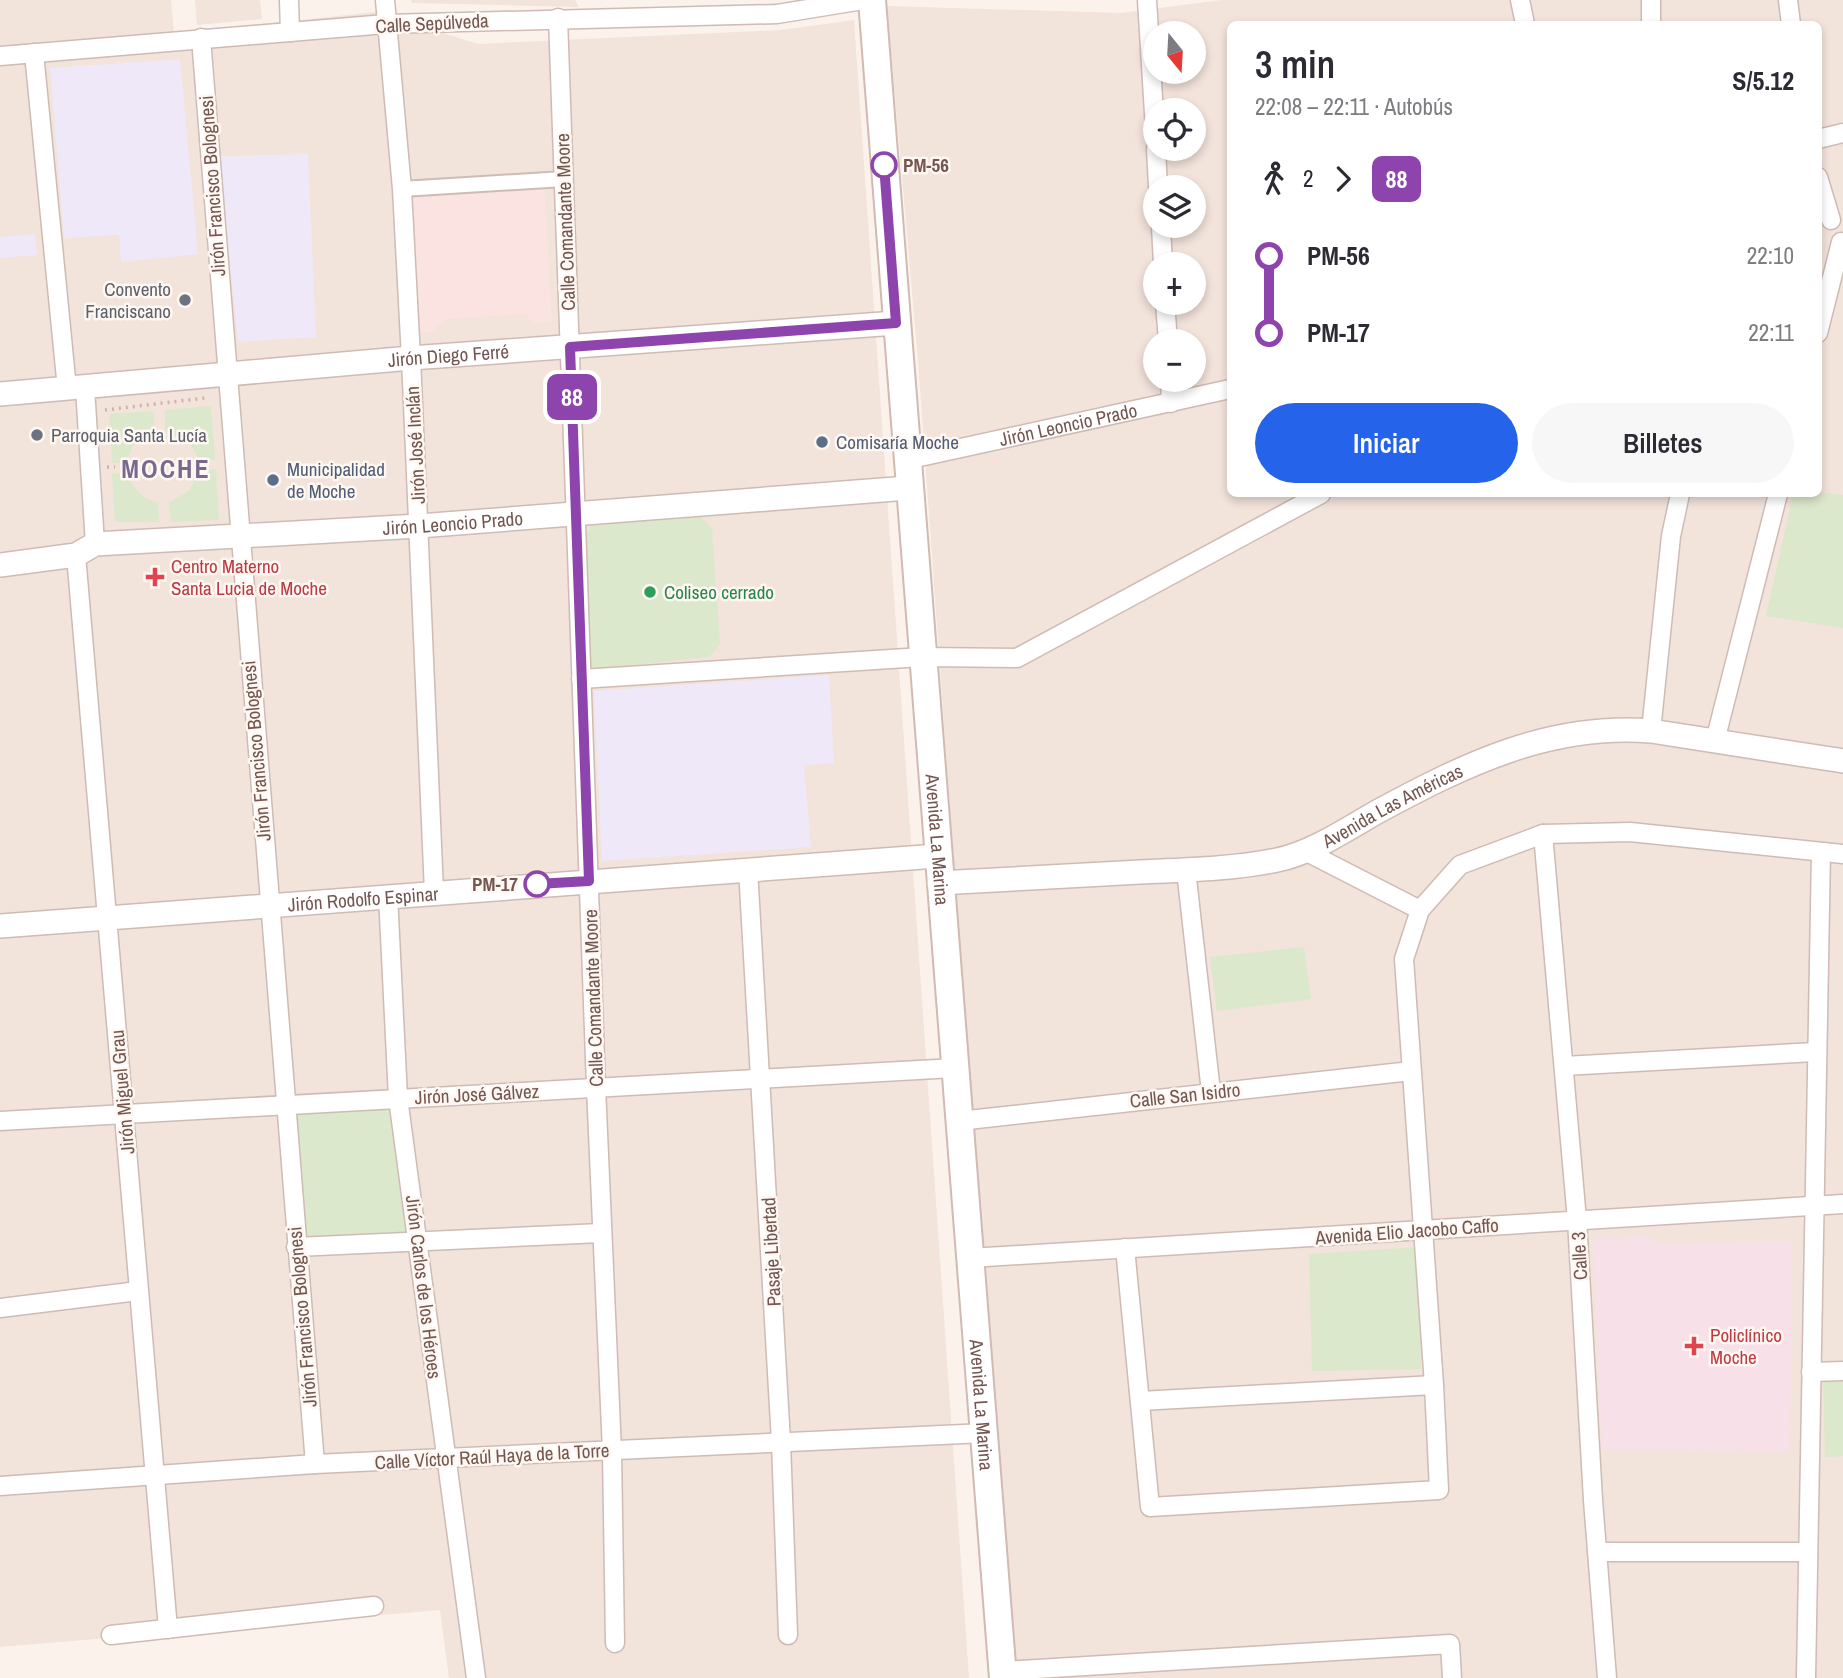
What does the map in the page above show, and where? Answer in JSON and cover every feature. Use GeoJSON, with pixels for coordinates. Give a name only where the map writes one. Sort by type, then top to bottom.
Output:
{"type":"FeatureCollection","features":[{"type":"Feature","properties":{"kind":"main road","name":"Avenida La Marina"},"geometry":{"type":"LineString","coordinates":[[872,0],[908,488],[1003,1674]]}},
{"type":"Feature","properties":{"kind":"street"},"geometry":{"type":"LineString","coordinates":[[289,0],[290,32]]}},
{"type":"Feature","properties":{"kind":"street","name":"Jirón José Inclán"},"geometry":{"type":"LineString","coordinates":[[385,0],[402,189],[434,892]]}},
{"type":"Feature","properties":{"kind":"street","name":"Calle Sepúlveda"},"geometry":{"type":"LineString","coordinates":[[0,56],[387,24],[777,14],[863,0]]}},
{"type":"Feature","properties":{"kind":"street"},"geometry":{"type":"LineString","coordinates":[[1147,0],[1153,98]]}},
{"type":"Feature","properties":{"kind":"street"},"geometry":{"type":"LineString","coordinates":[[1520,0],[1524,21]]}},
{"type":"Feature","properties":{"kind":"street"},"geometry":{"type":"LineString","coordinates":[[1651,0],[1651,21]]}},
{"type":"Feature","properties":{"kind":"street"},"geometry":{"type":"LineString","coordinates":[[1788,0],[1791,21]]}},
{"type":"Feature","properties":{"kind":"street","name":"Calle Comandante Moore"},"geometry":{"type":"LineString","coordinates":[[558,18],[601,1233],[612,1451],[615,1643]]}},
{"type":"Feature","properties":{"kind":"street","name":"Jirón Francisco Bolognesi"},"geometry":{"type":"LineString","coordinates":[[201,38],[238,536],[314,1464]]}},
{"type":"Feature","properties":{"kind":"street","name":"Jirón Miguel Grau"},"geometry":{"type":"LineString","coordinates":[[34,53],[76,388],[107,919],[168,1629]]}},
{"type":"Feature","properties":{"kind":"street"},"geometry":{"type":"LineString","coordinates":[[1822,138],[1843,133]]}},
{"type":"Feature","properties":{"kind":"street"},"geometry":{"type":"LineString","coordinates":[[402,189],[564,179]]}},
{"type":"Feature","properties":{"kind":"street"},"geometry":{"type":"LineString","coordinates":[[1822,190],[1831,220]]}},
{"type":"Feature","properties":{"kind":"street"},"geometry":{"type":"LineString","coordinates":[[1822,317],[1841,242]]}},
{"type":"Feature","properties":{"kind":"street","name":"Jirón Diego Ferré"},"geometry":{"type":"LineString","coordinates":[[0,394],[411,358],[896,323]]}},
{"type":"Feature","properties":{"kind":"street","name":"Jirón Leoncio Prado"},"geometry":{"type":"LineString","coordinates":[[906,460],[1227,389]]}},
{"type":"Feature","properties":{"kind":"street"},"geometry":{"type":"LineString","coordinates":[[1171,392],[1171,402]]}},
{"type":"Feature","properties":{"kind":"street","name":"Jirón Leoncio Prado"},"geometry":{"type":"LineString","coordinates":[[0,565],[86,550],[238,536],[419,526],[908,488]]}},
{"type":"Feature","properties":{"kind":"street"},"geometry":{"type":"LineString","coordinates":[[581,679],[922,657],[1017,658],[1315,497]]}},
{"type":"Feature","properties":{"kind":"street"},"geometry":{"type":"LineString","coordinates":[[1651,731],[1671,536],[1679,497]]}},
{"type":"Feature","properties":{"kind":"street"},"geometry":{"type":"LineString","coordinates":[[1715,741],[1777,497]]}},
{"type":"Feature","properties":{"kind":"street","name":"Avenida Las Américas"},"geometry":{"type":"LineString","coordinates":[[939,883],[1185,870],[1278,860],[1304,850],[1455,770],[1491,755],[1575,733],[1620,728],[1651,731],[1843,761]]}},
{"type":"Feature","properties":{"kind":"street"},"geometry":{"type":"LineString","coordinates":[[1125,1248],[1150,1507],[1439,1490],[1404,959],[1420,910],[1460,865],[1543,834],[1630,832],[1843,855]]}},
{"type":"Feature","properties":{"kind":"street","name":"Calle 3"},"geometry":{"type":"LineString","coordinates":[[1543,834],[1577,1220],[1607,1678]]}},
{"type":"Feature","properties":{"kind":"street"},"geometry":{"type":"LineString","coordinates":[[1304,850],[1420,910]]}},
{"type":"Feature","properties":{"kind":"street"},"geometry":{"type":"LineString","coordinates":[[1806,1678],[1816,1205],[1815,1052],[1821,852]]}},
{"type":"Feature","properties":{"kind":"street","name":"Jirón Rodolfo Espinar"},"geometry":{"type":"LineString","coordinates":[[0,926],[937,856]]}},
{"type":"Feature","properties":{"kind":"street","name":"Pasaje Libertad"},"geometry":{"type":"LineString","coordinates":[[748,869],[781,1443],[788,1635]]}},
{"type":"Feature","properties":{"kind":"street"},"geometry":{"type":"LineString","coordinates":[[1185,870],[1211,1092]]}},
{"type":"Feature","properties":{"kind":"street","name":"Jirón Carlos de los Héroes"},"geometry":{"type":"LineString","coordinates":[[388,895],[398,1098],[476,1678]]}},
{"type":"Feature","properties":{"kind":"street"},"geometry":{"type":"LineString","coordinates":[[1564,1066],[1815,1052]]}},
{"type":"Feature","properties":{"kind":"street","name":"Jirón José Gálvez"},"geometry":{"type":"LineString","coordinates":[[0,1121],[954,1068]]}},
{"type":"Feature","properties":{"kind":"street","name":"Calle San Isidro"},"geometry":{"type":"LineString","coordinates":[[959,1121],[1411,1071]]}},
{"type":"Feature","properties":{"kind":"street","name":"Avenida Elio Jacobo Caffo"},"geometry":{"type":"LineString","coordinates":[[970,1258],[1843,1204]]}},
{"type":"Feature","properties":{"kind":"street"},"geometry":{"type":"LineString","coordinates":[[296,1247],[418,1239],[601,1233]]}},
{"type":"Feature","properties":{"kind":"street"},"geometry":{"type":"LineString","coordinates":[[0,1308],[138,1291]]}},
{"type":"Feature","properties":{"kind":"street"},"geometry":{"type":"LineString","coordinates":[[1811,1373],[1843,1371]]}},
{"type":"Feature","properties":{"kind":"street"},"geometry":{"type":"LineString","coordinates":[[1140,1401],[1434,1385]]}},
{"type":"Feature","properties":{"kind":"street","name":"Calle Víctor Raúl Haya de la Torre"},"geometry":{"type":"LineString","coordinates":[[0,1486],[153,1473],[314,1464],[985,1433]]}},
{"type":"Feature","properties":{"kind":"street"},"geometry":{"type":"LineString","coordinates":[[1597,1552],[1808,1552]]}},
{"type":"Feature","properties":{"kind":"street"},"geometry":{"type":"LineString","coordinates":[[111,1634],[374,1606]]}},
{"type":"Feature","properties":{"kind":"street"},"geometry":{"type":"LineString","coordinates":[[1003,1674],[1163,1670],[1450,1644],[1452,1678]]}},
{"type":"Feature","properties":{"kind":"path"},"geometry":{"type":"LineString","coordinates":[[101,415],[107,408],[201,400],[208,396]]}},
{"type":"Feature","properties":{"kind":"path"},"geometry":{"type":"LineString","coordinates":[[104,467],[105,478]]}},
{"type":"Feature","properties":{"kind":"shaded area"},"geometry":{"type":"Polygon","coordinates":[[[0,0],[171,0],[174,33],[376,12],[478,44],[781,30],[854,20],[969,1678],[449,1678],[440,1610],[0,1647],[0,0]]]}},
{"type":"Feature","properties":{"kind":"shaded area"},"geometry":{"type":"Polygon","coordinates":[[[195,0],[260,0],[262,19],[197,25],[195,0]]]}},
{"type":"Feature","properties":{"kind":"shaded area"},"geometry":{"type":"Polygon","coordinates":[[[411,0],[575,0],[579,7],[412,3],[411,0]]]}},
{"type":"Feature","properties":{"kind":"shaded area"},"geometry":{"type":"Polygon","coordinates":[[[1222,0],[1843,0],[1843,1678],[1012,1678],[918,360],[887,6],[1121,13],[1222,0]]]}},
{"type":"Feature","properties":{"kind":"shaded area"},"geometry":{"type":"Polygon","coordinates":[[[180,59],[198,254],[121,262],[119,235],[64,238],[50,68],[180,59]]]}},
{"type":"Feature","properties":{"kind":"shaded area"},"geometry":{"type":"Polygon","coordinates":[[[308,154],[316,337],[238,342],[219,156],[308,154]]]}},
{"type":"Feature","properties":{"kind":"shaded area"},"geometry":{"type":"Polygon","coordinates":[[[544,182],[552,322],[535,324],[525,314],[445,319],[433,332],[411,334],[403,191],[544,182]]]}},
{"type":"Feature","properties":{"kind":"shaded area"},"geometry":{"type":"Polygon","coordinates":[[[35,234],[37,255],[0,258],[0,237],[35,234]]]}},
{"type":"Feature","properties":{"kind":"shaded area"},"geometry":{"type":"Polygon","coordinates":[[[829,675],[834,763],[804,765],[811,847],[602,861],[594,691],[829,675]]]}},
{"type":"Feature","properties":{"kind":"shaded area","name":"Policlínico Moche"},"geometry":{"type":"Polygon","coordinates":[[[1648,1236],[1658,1243],[1792,1242],[1790,1451],[1602,1450],[1593,1239],[1648,1236]]]}},
{"type":"Feature","properties":{"kind":"green space"},"geometry":{"type":"Polygon","coordinates":[[[211,406],[215,459],[199,460],[188,440],[165,431],[165,410],[211,406]]]}},
{"type":"Feature","properties":{"kind":"green space"},"geometry":{"type":"Polygon","coordinates":[[[154,411],[154,432],[133,445],[126,463],[112,463],[109,414],[154,411]]]}},
{"type":"Feature","properties":{"kind":"green space"},"geometry":{"type":"Polygon","coordinates":[[[216,469],[219,520],[171,522],[169,503],[190,490],[198,471],[216,469]]]}},
{"type":"Feature","properties":{"kind":"green space"},"geometry":{"type":"Polygon","coordinates":[[[128,473],[139,492],[158,503],[159,522],[115,522],[112,474],[128,473]]]}},
{"type":"Feature","properties":{"kind":"green space"},"geometry":{"type":"Polygon","coordinates":[[[1822,492],[1843,495],[1843,628],[1766,616],[1792,497],[1822,497],[1822,492]]]}},
{"type":"Feature","properties":{"kind":"green space","name":"Coliseo cerrado"},"geometry":{"type":"Polygon","coordinates":[[[697,514],[712,528],[720,644],[709,657],[593,669],[587,661],[582,539],[592,525],[697,514]]]}},
{"type":"Feature","properties":{"kind":"green space"},"geometry":{"type":"Polygon","coordinates":[[[1304,947],[1311,999],[1217,1011],[1210,957],[1304,947]]]}},
{"type":"Feature","properties":{"kind":"green space"},"geometry":{"type":"Polygon","coordinates":[[[396,1104],[413,1235],[300,1241],[289,1110],[396,1104]]]}},
{"type":"Feature","properties":{"kind":"green space"},"geometry":{"type":"Polygon","coordinates":[[[1419,1247],[1421,1369],[1312,1371],[1309,1254],[1419,1247]]]}},
{"type":"Feature","properties":{"kind":"green space"},"geometry":{"type":"Polygon","coordinates":[[[1823,1379],[1843,1379],[1843,1456],[1825,1457],[1823,1379]]]}},
{"type":"Feature","properties":{"kind":"bus line","name":"88"},"geometry":{"type":"LineString","coordinates":[[537,884],[589,881],[570,347],[896,323],[884,165]]}},
{"type":"Feature","properties":{"kind":"place","name":"PM-56"},"geometry":{"type":"Point","coordinates":[884,165]}},
{"type":"Feature","properties":{"kind":"place","name":"Convento Franciscano"},"geometry":{"type":"Point","coordinates":[185,300]}},
{"type":"Feature","properties":{"kind":"place","name":"Parroquia Santa Lucía"},"geometry":{"type":"Point","coordinates":[37,435]}},
{"type":"Feature","properties":{"kind":"place","name":"Comisaría Moche"},"geometry":{"type":"Point","coordinates":[822,442]}},
{"type":"Feature","properties":{"kind":"place","name":"Municipalidad de Moche"},"geometry":{"type":"Point","coordinates":[273,480]}},
{"type":"Feature","properties":{"kind":"place","name":"Centro Materno Santa Lucia de Moche"},"geometry":{"type":"Point","coordinates":[155,577]}},
{"type":"Feature","properties":{"kind":"place","name":"Coliseo cerrado"},"geometry":{"type":"Point","coordinates":[650,592]}},
{"type":"Feature","properties":{"kind":"place","name":"PM-17"},"geometry":{"type":"Point","coordinates":[537,884]}},
{"type":"Feature","properties":{"kind":"place","name":"Policlínico Moche"},"geometry":{"type":"Point","coordinates":[1694,1346]}},
{"type":"Feature","properties":{"kind":"district","name":"MOCHE"},"geometry":{"type":"Point","coordinates":[166,469]}}]}
